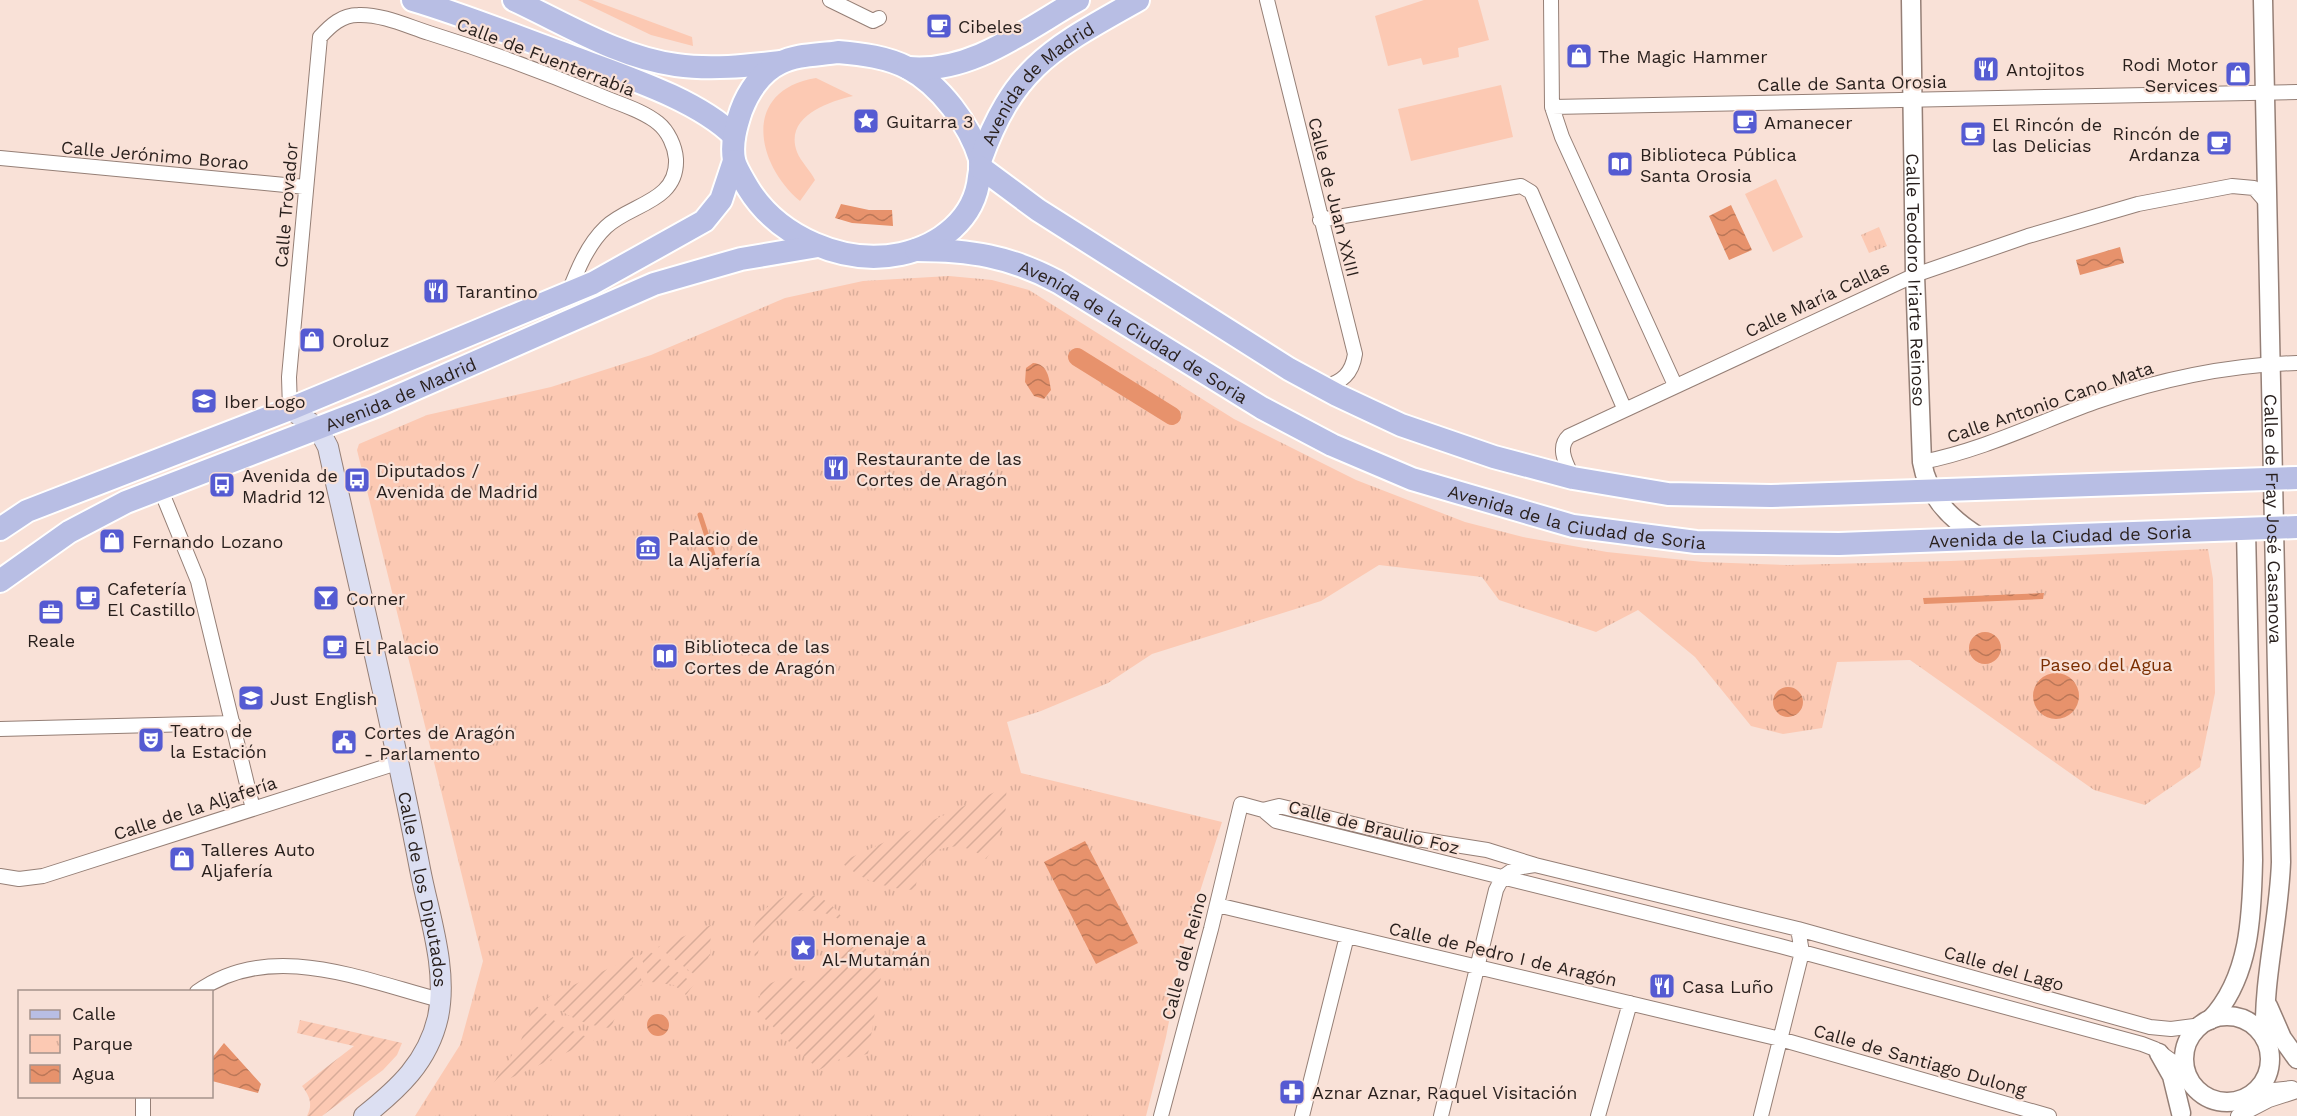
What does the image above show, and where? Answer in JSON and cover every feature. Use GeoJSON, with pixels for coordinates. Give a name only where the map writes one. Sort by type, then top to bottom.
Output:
{"type":"FeatureCollection","features":[{"type":"Feature","properties":{"kind":"main road"},"geometry":{"type":"LineString","coordinates":[[412,0],[524,37],[674,98],[714,118],[734,136]]}},
{"type":"Feature","properties":{"kind":"main road"},"geometry":{"type":"LineString","coordinates":[[514,0],[600,41],[649,60],[715,68],[781,62],[838,52],[884,59],[908,68],[945,99],[964,127],[980,164]]}},
{"type":"Feature","properties":{"kind":"main road","name":"Avenida de Madrid"},"geometry":{"type":"LineString","coordinates":[[908,68],[941,69],[965,63],[1078,0]]}},
{"type":"Feature","properties":{"kind":"main road","name":"Avenida de Madrid"},"geometry":{"type":"LineString","coordinates":[[916,250],[942,238],[958,223],[976,193],[980,164],[1002,109],[1028,72],[1064,43],[1138,0]]}},
{"type":"Feature","properties":{"kind":"main road"},"geometry":{"type":"LineString","coordinates":[[781,62],[755,84],[746,99],[734,136],[734,161],[753,196],[764,210],[786,228],[818,246],[846,254],[881,257],[916,250]]}},
{"type":"Feature","properties":{"kind":"main road","name":"Avenida de Madrid"},"geometry":{"type":"LineString","coordinates":[[0,530],[27,511],[290,409],[568,294],[659,248],[704,221],[721,200],[734,161]]}},
{"type":"Feature","properties":{"kind":"main road","name":"Avenida de la Ciudad de Soria"},"geometry":{"type":"LineString","coordinates":[[980,164],[1030,205],[1289,369],[1401,425],[1494,457],[1573,478],[1668,494],[1716,496],[2297,478]]}},
{"type":"Feature","properties":{"kind":"main road","name":"Avenida de Madrid"},"geometry":{"type":"LineString","coordinates":[[0,581],[90,519],[160,488],[318,428],[473,365],[654,284],[734,261],[818,246]]}},
{"type":"Feature","properties":{"kind":"main road","name":"Avenida de la Ciudad de Soria"},"geometry":{"type":"LineString","coordinates":[[916,250],[985,254],[1041,273],[1262,408],[1307,432],[1412,479],[1573,526],[1696,542],[1839,544],[2297,527]]}},
{"type":"Feature","properties":{"kind":"main road"},"geometry":{"type":"LineString","coordinates":[[290,409],[318,428]]}},
{"type":"Feature","properties":{"kind":"main road","name":"Calle de los Diputados"},"geometry":{"type":"LineString","coordinates":[[318,428],[328,447],[355,574],[400,762],[438,956],[440,1000],[433,1032],[420,1062],[399,1087],[364,1116]]}},
{"type":"Feature","properties":{"kind":"street"},"geometry":{"type":"LineString","coordinates":[[830,0],[873,21],[879,18]]}},
{"type":"Feature","properties":{"kind":"street","name":"Calle de Juan XXIII"},"geometry":{"type":"LineString","coordinates":[[1267,0],[1355,354],[1352,368],[1344,379],[1324,387]]}},
{"type":"Feature","properties":{"kind":"street"},"geometry":{"type":"LineString","coordinates":[[1551,0],[1552,107],[1562,137],[1675,385]]}},
{"type":"Feature","properties":{"kind":"street","name":"Calle Teodoro Iriarte Reinoso"},"geometry":{"type":"LineString","coordinates":[[1911,0],[1915,275],[1923,462],[1930,490],[1949,514],[1981,538]]}},
{"type":"Feature","properties":{"kind":"street","name":"Calle de Fray José Casanova"},"geometry":{"type":"LineString","coordinates":[[2263,0],[2281,872],[2277,924],[2266,1000],[2265,1038]]}},
{"type":"Feature","properties":{"kind":"street","name":"Calle de Fuenterrabía"},"geometry":{"type":"LineString","coordinates":[[345,17],[369,15],[555,76],[637,111],[658,123],[668,134],[676,157],[672,184],[658,196],[607,226],[580,264],[568,294]]}},
{"type":"Feature","properties":{"kind":"street","name":"Calle Trovador"},"geometry":{"type":"LineString","coordinates":[[290,409],[289,377],[320,37],[333,24],[345,17]]}},
{"type":"Feature","properties":{"kind":"street","name":"Calle de Santa Orosia"},"geometry":{"type":"LineString","coordinates":[[1552,107],[2297,92]]}},
{"type":"Feature","properties":{"kind":"street","name":"Calle Jerónimo Borao"},"geometry":{"type":"LineString","coordinates":[[0,158],[306,187]]}},
{"type":"Feature","properties":{"kind":"street"},"geometry":{"type":"LineString","coordinates":[[1320,220],[1521,186],[1527,188],[1531,192],[1624,408]]}},
{"type":"Feature","properties":{"kind":"street","name":"Calle María Callas"},"geometry":{"type":"LineString","coordinates":[[1573,478],[1563,451],[1565,440],[1624,408],[1915,275],[2028,236],[2164,199],[2249,186],[2258,190],[2267,203]]}},
{"type":"Feature","properties":{"kind":"street","name":"Calle Antonio Cano Mata"},"geometry":{"type":"LineString","coordinates":[[1923,462],[1960,453],[2153,383],[2224,369],[2297,363]]}},
{"type":"Feature","properties":{"kind":"street"},"geometry":{"type":"LineString","coordinates":[[160,488],[198,580],[253,809]]}},
{"type":"Feature","properties":{"kind":"street","name":"Calle de Fray José Casanova"},"geometry":{"type":"LineString","coordinates":[[2206,1023],[2223,1006],[2236,978],[2246,948],[2252,909],[2253,839],[2246,529]]}},
{"type":"Feature","properties":{"kind":"street"},"geometry":{"type":"LineString","coordinates":[[0,729],[232,723]]}},
{"type":"Feature","properties":{"kind":"street","name":"Calle de la Aljafería"},"geometry":{"type":"LineString","coordinates":[[0,876],[20,879],[43,876],[400,762]]}},
{"type":"Feature","properties":{"kind":"street","name":"Calle del Reino"},"geometry":{"type":"LineString","coordinates":[[1161,1116],[1217,905],[1241,804],[1263,810]]}},
{"type":"Feature","properties":{"kind":"street","name":"Calle de Braulio Foz"},"geometry":{"type":"LineString","coordinates":[[1263,810],[1279,807],[1411,838],[1487,850],[1535,865],[1798,929]]}},
{"type":"Feature","properties":{"kind":"street","name":"Calle de Braulio Foz"},"geometry":{"type":"LineString","coordinates":[[1263,810],[1276,821],[1802,952]]}},
{"type":"Feature","properties":{"kind":"street"},"geometry":{"type":"LineString","coordinates":[[1441,1116],[1491,907],[1503,877],[1512,869],[1535,865]]}},
{"type":"Feature","properties":{"kind":"street","name":"Calle de Pedro I de Aragón"},"geometry":{"type":"LineString","coordinates":[[1217,905],[1780,1039]]}},
{"type":"Feature","properties":{"kind":"street"},"geometry":{"type":"LineString","coordinates":[[1761,1116],[1802,952],[1798,929]]}},
{"type":"Feature","properties":{"kind":"street","name":"Calle del Lago"},"geometry":{"type":"LineString","coordinates":[[1798,929],[2150,1027],[2171,1029],[2206,1023]]}},
{"type":"Feature","properties":{"kind":"street"},"geometry":{"type":"LineString","coordinates":[[1302,1116],[1347,936]]}},
{"type":"Feature","properties":{"kind":"street","name":"Calle del Lago"},"geometry":{"type":"LineString","coordinates":[[1802,952],[2142,1044],[2188,1074]]}},
{"type":"Feature","properties":{"kind":"street"},"geometry":{"type":"LineString","coordinates":[[200,990],[228,974],[248,967],[292,965],[365,979],[440,1000]]}},
{"type":"Feature","properties":{"kind":"street"},"geometry":{"type":"LineString","coordinates":[[2266,1000],[2282,1038],[2297,1059]]}},
{"type":"Feature","properties":{"kind":"street"},"geometry":{"type":"LineString","coordinates":[[1598,1116],[1630,1003]]}},
{"type":"Feature","properties":{"kind":"street"},"geometry":{"type":"LineString","coordinates":[[2180,1114],[2188,1074],[2187,1046],[2206,1023],[2236,1017],[2253,1024],[2265,1038],[2297,1059]]}},
{"type":"Feature","properties":{"kind":"street"},"geometry":{"type":"LineString","coordinates":[[2225,1116],[2238,1108],[2264,1081],[2269,1067],[2270,1053],[2265,1038]]}},
{"type":"Feature","properties":{"kind":"street","name":"Calle de Santiago Dulong"},"geometry":{"type":"LineString","coordinates":[[1780,1039],[2049,1116]]}},
{"type":"Feature","properties":{"kind":"street"},"geometry":{"type":"LineString","coordinates":[[2159,1053],[2172,1076],[2180,1114]]}},
{"type":"Feature","properties":{"kind":"street"},"geometry":{"type":"LineString","coordinates":[[2188,1074],[2206,1096],[2238,1108],[2297,1090]]}},
{"type":"Feature","properties":{"kind":"street"},"geometry":{"type":"LineString","coordinates":[[2255,1092],[2297,1090]]}},
{"type":"Feature","properties":{"kind":"street"},"geometry":{"type":"LineString","coordinates":[[143,1098],[143,1116]]}},
{"type":"Feature","properties":{"kind":"green space"},"geometry":{"type":"Polygon","coordinates":[[[578,0],[592,0],[692,37],[693,46],[651,35],[578,0]]]}},
{"type":"Feature","properties":{"kind":"green space"},"geometry":{"type":"Polygon","coordinates":[[[1424,0],[1478,0],[1489,40],[1458,48],[1459,57],[1423,65],[1421,58],[1388,66],[1375,16],[1424,0]]]}},
{"type":"Feature","properties":{"kind":"green space"},"geometry":{"type":"Polygon","coordinates":[[[816,78],[853,96],[820,107],[802,120],[797,129],[795,140],[797,152],[815,180],[800,201],[773,167],[766,149],[763,130],[767,112],[776,97],[792,85],[816,78]]]}},
{"type":"Feature","properties":{"kind":"green space"},"geometry":{"type":"Polygon","coordinates":[[[1501,85],[1513,137],[1411,161],[1398,109],[1501,85]]]}},
{"type":"Feature","properties":{"kind":"green space"},"geometry":{"type":"Polygon","coordinates":[[[1776,179],[1803,237],[1773,252],[1745,194],[1776,179]]]}},
{"type":"Feature","properties":{"kind":"green space"},"geometry":{"type":"Polygon","coordinates":[[[1879,227],[1887,246],[1869,253],[1861,235],[1879,227]]]}},
{"type":"Feature","properties":{"kind":"green space","name":"Paseo del Agua"},"geometry":{"type":"Polygon","coordinates":[[[949,276],[992,280],[1029,290],[1234,419],[1356,480],[1465,522],[1523,537],[1607,552],[1703,562],[1788,565],[1951,561],[2208,549],[2213,579],[2215,693],[2200,767],[2145,805],[2094,790],[1910,660],[1837,662],[1822,728],[1783,734],[1751,726],[1695,657],[1638,610],[1596,632],[1499,600],[1482,577],[1379,565],[1321,601],[1152,654],[1108,683],[1041,711],[1007,722],[1021,773],[1222,822],[1184,942],[1166,1037],[1146,1116],[415,1116],[460,1045],[483,961],[357,450],[359,444],[427,415],[551,387],[651,355],[785,298],[863,281],[949,276]]]}},
{"type":"Feature","properties":{"kind":"green space"},"geometry":{"type":"Polygon","coordinates":[[[1006,787],[1003,825],[986,859],[962,847],[939,850],[923,865],[918,876],[916,890],[876,883],[849,869],[841,862],[1006,787]]]}},
{"type":"Feature","properties":{"kind":"green space"},"geometry":{"type":"Polygon","coordinates":[[[796,893],[804,893],[825,900],[845,923],[830,915],[815,911],[787,914],[775,921],[766,932],[759,946],[757,964],[753,939],[758,918],[773,903],[796,893]]]}},
{"type":"Feature","properties":{"kind":"green space"},"geometry":{"type":"Polygon","coordinates":[[[711,925],[710,954],[699,978],[658,947],[711,925]]]}},
{"type":"Feature","properties":{"kind":"green space"},"geometry":{"type":"Polygon","coordinates":[[[861,943],[883,964],[868,1054],[842,1058],[819,1070],[751,1006],[759,999],[762,987],[785,977],[804,981],[815,979],[829,970],[838,954],[861,943]]]}},
{"type":"Feature","properties":{"kind":"green space"},"geometry":{"type":"Polygon","coordinates":[[[649,951],[694,984],[686,995],[674,985],[651,982],[640,955],[649,951]]]}},
{"type":"Feature","properties":{"kind":"green space"},"geometry":{"type":"Polygon","coordinates":[[[633,957],[643,984],[623,996],[611,1028],[576,1019],[560,1010],[546,998],[633,957]]]}},
{"type":"Feature","properties":{"kind":"green space"},"geometry":{"type":"Polygon","coordinates":[[[534,1004],[561,1026],[594,1040],[491,1087],[520,1043],[534,1004]]]}},
{"type":"Feature","properties":{"kind":"green space"},"geometry":{"type":"Polygon","coordinates":[[[300,1020],[402,1043],[397,1055],[383,1070],[322,1116],[307,1116],[310,1101],[302,1086],[354,1046],[297,1033],[300,1020]]]}},
{"type":"Feature","properties":{"kind":"water"},"geometry":{"type":"Polygon","coordinates":[[[841,204],[869,210],[892,210],[893,226],[852,223],[835,218],[841,204]]]}},
{"type":"Feature","properties":{"kind":"water"},"geometry":{"type":"Polygon","coordinates":[[[1731,205],[1752,250],[1729,260],[1709,216],[1731,205]]]}},
{"type":"Feature","properties":{"kind":"water"},"geometry":{"type":"Polygon","coordinates":[[[2120,247],[2124,263],[2080,275],[2076,260],[2120,247]]]}},
{"type":"Feature","properties":{"kind":"water"},"geometry":{"type":"Polygon","coordinates":[[[1033,363],[1042,366],[1048,376],[1051,390],[1044,399],[1034,396],[1025,382],[1026,368],[1033,363]]]}},
{"type":"Feature","properties":{"kind":"water"},"geometry":{"type":"Polygon","coordinates":[[[2044,593],[2043,599],[1924,604],[1923,598],[2044,593]]]}},
{"type":"Feature","properties":{"kind":"water"},"geometry":{"type":"Polygon","coordinates":[[[1985,632],[1996,637],[2001,648],[1996,659],[1985,664],[1974,659],[1969,648],[1974,637],[1985,632]]]}},
{"type":"Feature","properties":{"kind":"water"},"geometry":{"type":"Polygon","coordinates":[[[2056,673],[2072,680],[2079,696],[2072,712],[2056,719],[2040,712],[2033,696],[2040,680],[2056,673]]]}},
{"type":"Feature","properties":{"kind":"water"},"geometry":{"type":"Polygon","coordinates":[[[1788,687],[1799,691],[1803,702],[1799,713],[1788,717],[1777,713],[1773,702],[1777,691],[1788,687]]]}},
{"type":"Feature","properties":{"kind":"water"},"geometry":{"type":"Polygon","coordinates":[[[1085,841],[1138,943],[1096,964],[1044,862],[1085,841]]]}},
{"type":"Feature","properties":{"kind":"water"},"geometry":{"type":"Polygon","coordinates":[[[654,1014],[662,1014],[669,1021],[669,1029],[662,1036],[654,1036],[647,1029],[647,1021],[654,1014]]]}},
{"type":"Feature","properties":{"kind":"water"},"geometry":{"type":"Polygon","coordinates":[[[224,1043],[261,1084],[258,1093],[213,1081],[213,1057],[224,1043]]]}},
{"type":"Feature","properties":{"kind":"waterway"},"geometry":{"type":"LineString","coordinates":[[1077,357],[1172,416]]}},
{"type":"Feature","properties":{"kind":"waterway"},"geometry":{"type":"LineString","coordinates":[[700,515],[717,567]]}},
{"type":"Feature","properties":{"kind":"place","name":"Cibeles"},"geometry":{"type":"Point","coordinates":[939,26]}},
{"type":"Feature","properties":{"kind":"place","name":"The Magic Hammer"},"geometry":{"type":"Point","coordinates":[1579,56]}},
{"type":"Feature","properties":{"kind":"place","name":"Antojitos"},"geometry":{"type":"Point","coordinates":[1986,69]}},
{"type":"Feature","properties":{"kind":"place","name":"Rodi Motor Services"},"geometry":{"type":"Point","coordinates":[2238,74]}},
{"type":"Feature","properties":{"kind":"place","name":"Guitarra 3"},"geometry":{"type":"Point","coordinates":[866,121]}},
{"type":"Feature","properties":{"kind":"place","name":"Amanecer"},"geometry":{"type":"Point","coordinates":[1745,122]}},
{"type":"Feature","properties":{"kind":"place","name":"El Rincón de las Delicias"},"geometry":{"type":"Point","coordinates":[1973,134]}},
{"type":"Feature","properties":{"kind":"place","name":"Rincón de Ardanza"},"geometry":{"type":"Point","coordinates":[2219,143]}},
{"type":"Feature","properties":{"kind":"place","name":"Biblioteca Pública Santa Orosia"},"geometry":{"type":"Point","coordinates":[1620,164]}},
{"type":"Feature","properties":{"kind":"place","name":"Tarantino"},"geometry":{"type":"Point","coordinates":[436,291]}},
{"type":"Feature","properties":{"kind":"place","name":"Oroluz"},"geometry":{"type":"Point","coordinates":[312,340]}},
{"type":"Feature","properties":{"kind":"place","name":"Iber Logo"},"geometry":{"type":"Point","coordinates":[204,401]}},
{"type":"Feature","properties":{"kind":"place","name":"Restaurante de las Cortes de Aragón"},"geometry":{"type":"Point","coordinates":[836,468]}},
{"type":"Feature","properties":{"kind":"place","name":"Diputados / Avenida de Madrid"},"geometry":{"type":"Point","coordinates":[357,480]}},
{"type":"Feature","properties":{"kind":"place","name":"Avenida de Madrid 12"},"geometry":{"type":"Point","coordinates":[222,485]}},
{"type":"Feature","properties":{"kind":"place","name":"Fernando Lozano"},"geometry":{"type":"Point","coordinates":[112,541]}},
{"type":"Feature","properties":{"kind":"place","name":"Palacio de la Aljafería"},"geometry":{"type":"Point","coordinates":[648,548]}},
{"type":"Feature","properties":{"kind":"place","name":"Cafetería El Castillo"},"geometry":{"type":"Point","coordinates":[88,598]}},
{"type":"Feature","properties":{"kind":"place","name":"Corner"},"geometry":{"type":"Point","coordinates":[326,598]}},
{"type":"Feature","properties":{"kind":"place","name":"Reale"},"geometry":{"type":"Point","coordinates":[51,612]}},
{"type":"Feature","properties":{"kind":"place","name":"El Palacio"},"geometry":{"type":"Point","coordinates":[335,647]}},
{"type":"Feature","properties":{"kind":"place","name":"Biblioteca de las Cortes de Aragón"},"geometry":{"type":"Point","coordinates":[665,656]}},
{"type":"Feature","properties":{"kind":"place","name":"Just English"},"geometry":{"type":"Point","coordinates":[251,698]}},
{"type":"Feature","properties":{"kind":"place","name":"Teatro de la Estación"},"geometry":{"type":"Point","coordinates":[151,740]}},
{"type":"Feature","properties":{"kind":"place","name":"Cortes de Aragón - Parlamento"},"geometry":{"type":"Point","coordinates":[344,742]}},
{"type":"Feature","properties":{"kind":"place","name":"Talleres Auto Aljafería"},"geometry":{"type":"Point","coordinates":[182,859]}},
{"type":"Feature","properties":{"kind":"place","name":"Homenaje a Al-Mutamán"},"geometry":{"type":"Point","coordinates":[803,948]}},
{"type":"Feature","properties":{"kind":"place","name":"Casa Luño"},"geometry":{"type":"Point","coordinates":[1662,986]}},
{"type":"Feature","properties":{"kind":"place","name":"Aznar Aznar, Raquel Visitación"},"geometry":{"type":"Point","coordinates":[1292,1092]}}]}
